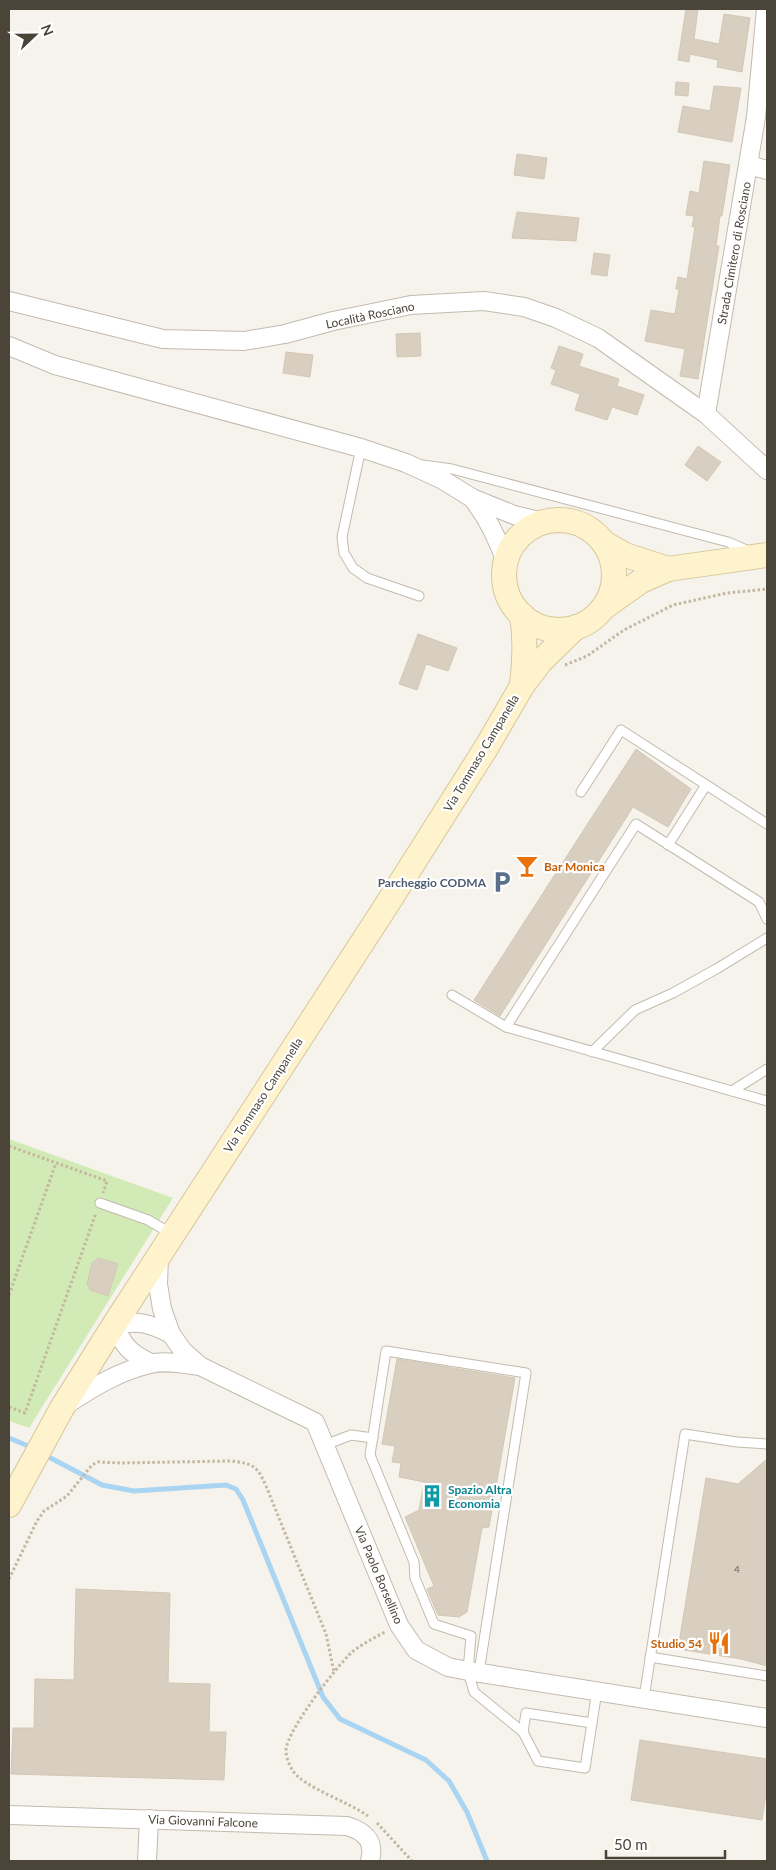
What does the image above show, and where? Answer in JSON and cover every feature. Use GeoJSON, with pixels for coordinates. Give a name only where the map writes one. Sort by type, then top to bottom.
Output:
{"type":"FeatureCollection","features":[{"type":"Feature","properties":{"kind":"main road"},"geometry":{"type":"LineString","coordinates":[[604,608],[610,598],[614,576],[610,553],[597,534],[577,523],[554,520],[543,522],[523,534],[509,552],[504,574],[509,597],[522,615],[532,622],[548,628],[565,630],[576,628],[591,620],[641,581],[668,569],[765,554]]}},
{"type":"Feature","properties":{"kind":"main road"},"geometry":{"type":"LineString","coordinates":[[604,543],[626,555],[668,569]]}},
{"type":"Feature","properties":{"kind":"main road","name":"Via Tommaso Campanella"},"geometry":{"type":"LineString","coordinates":[[522,615],[526,637],[522,686]]}},
{"type":"Feature","properties":{"kind":"main road","name":"Via Tommaso Campanella"},"geometry":{"type":"LineString","coordinates":[[9,1505],[62,1408],[386,906],[486,748],[522,686],[541,661],[576,628]]}},
{"type":"Feature","properties":{"kind":"street","name":"Strada Cimitero di Rosciano"},"geometry":{"type":"LineString","coordinates":[[706,414],[749,165],[761,76],[766,9]]}},
{"type":"Feature","properties":{"kind":"street"},"geometry":{"type":"LineString","coordinates":[[749,165],[767,170]]}},
{"type":"Feature","properties":{"kind":"street","name":"Località Rosciano"},"geometry":{"type":"LineString","coordinates":[[9,301],[163,339],[244,341],[285,334],[333,321],[411,304],[484,301],[524,307],[556,318],[598,338],[706,414]]}},
{"type":"Feature","properties":{"kind":"street"},"geometry":{"type":"LineString","coordinates":[[9,346],[55,364],[361,448],[406,463],[443,480],[472,498],[514,515],[543,522]]}},
{"type":"Feature","properties":{"kind":"street"},"geometry":{"type":"LineString","coordinates":[[706,414],[767,470]]}},
{"type":"Feature","properties":{"kind":"street"},"geometry":{"type":"LineString","coordinates":[[472,498],[483,512],[498,540],[506,563]]}},
{"type":"Feature","properties":{"kind":"street","name":"Via Paolo Borsellino"},"geometry":{"type":"LineString","coordinates":[[160,1254],[158,1284],[162,1309],[171,1334],[183,1351],[200,1366],[315,1422],[399,1625],[416,1650],[448,1667],[473,1672],[767,1718]]}},
{"type":"Feature","properties":{"kind":"street","name":"Via Paolo Borsellino"},"geometry":{"type":"LineString","coordinates":[[114,1325],[132,1322],[151,1324],[171,1334]]}},
{"type":"Feature","properties":{"kind":"street"},"geometry":{"type":"LineString","coordinates":[[114,1325],[122,1341],[134,1355],[151,1363]]}},
{"type":"Feature","properties":{"kind":"street","name":"Via Paolo Borsellino"},"geometry":{"type":"LineString","coordinates":[[62,1408],[91,1389],[122,1373],[151,1363],[200,1366]]}},
{"type":"Feature","properties":{"kind":"street","name":"Via Giovanni Falcone"},"geometry":{"type":"LineString","coordinates":[[9,1815],[347,1826],[360,1830],[369,1838],[373,1852],[370,1861]]}},
{"type":"Feature","properties":{"kind":"street"},"geometry":{"type":"LineString","coordinates":[[147,1861],[149,1819]]}},
{"type":"Feature","properties":{"kind":"lane"},"geometry":{"type":"LineString","coordinates":[[361,448],[342,536],[344,553],[353,568],[367,578],[419,596]]}},
{"type":"Feature","properties":{"kind":"lane"},"geometry":{"type":"LineString","coordinates":[[406,463],[452,469],[728,542],[765,554]]}},
{"type":"Feature","properties":{"kind":"lane"},"geometry":{"type":"LineString","coordinates":[[581,792],[621,730],[767,824]]}},
{"type":"Feature","properties":{"kind":"lane"},"geometry":{"type":"LineString","coordinates":[[668,845],[706,785]]}},
{"type":"Feature","properties":{"kind":"lane"},"geometry":{"type":"LineString","coordinates":[[506,1027],[636,824],[759,902],[767,919]]}},
{"type":"Feature","properties":{"kind":"lane"},"geometry":{"type":"LineString","coordinates":[[592,1052],[635,1010],[688,985],[767,938]]}},
{"type":"Feature","properties":{"kind":"lane"},"geometry":{"type":"LineString","coordinates":[[452,994],[506,1027],[767,1101]]}},
{"type":"Feature","properties":{"kind":"lane"},"geometry":{"type":"LineString","coordinates":[[732,1091],[767,1069]]}},
{"type":"Feature","properties":{"kind":"lane"},"geometry":{"type":"LineString","coordinates":[[100,1203],[148,1220],[172,1235]]}},
{"type":"Feature","properties":{"kind":"lane"},"geometry":{"type":"LineString","coordinates":[[473,1672],[526,1373],[386,1351],[370,1455],[414,1562],[415,1578],[434,1624],[471,1636],[474,1692],[523,1732],[538,1761],[585,1768],[597,1691]]}},
{"type":"Feature","properties":{"kind":"lane"},"geometry":{"type":"LineString","coordinates":[[644,1698],[685,1434],[737,1442],[767,1444]]}},
{"type":"Feature","properties":{"kind":"lane"},"geometry":{"type":"LineString","coordinates":[[325,1445],[351,1435],[373,1438]]}},
{"type":"Feature","properties":{"kind":"lane"},"geometry":{"type":"LineString","coordinates":[[650,1657],[767,1676]]}},
{"type":"Feature","properties":{"kind":"lane"},"geometry":{"type":"LineString","coordinates":[[523,1732],[526,1713],[592,1723]]}},
{"type":"Feature","properties":{"kind":"path"},"geometry":{"type":"LineString","coordinates":[[561,665],[587,656],[624,630],[673,605],[727,593],[767,589]]}},
{"type":"Feature","properties":{"kind":"path"},"geometry":{"type":"LineString","coordinates":[[9,1146],[107,1181],[25,1413],[9,1407]]}},
{"type":"Feature","properties":{"kind":"path"},"geometry":{"type":"LineString","coordinates":[[9,1296],[56,1163]]}},
{"type":"Feature","properties":{"kind":"path"},"geometry":{"type":"LineString","coordinates":[[9,1578],[37,1521],[44,1512],[67,1496],[92,1465],[98,1462],[246,1462],[259,1471],[326,1634],[334,1672]]}},
{"type":"Feature","properties":{"kind":"path"},"geometry":{"type":"LineString","coordinates":[[399,1625],[352,1652],[334,1672],[305,1712],[290,1735],[286,1748],[287,1760],[294,1773],[309,1784],[366,1814],[381,1825],[398,1848],[412,1861]]}},
{"type":"Feature","properties":{"kind":"green space"},"geometry":{"type":"Polygon","coordinates":[[[9,1139],[173,1198],[29,1428],[9,1421],[9,1139]]]}},
{"type":"Feature","properties":{"kind":"building"},"geometry":{"type":"Polygon","coordinates":[[[686,9],[698,9],[694,39],[719,44],[724,14],[750,18],[742,72],[717,67],[718,60],[690,54],[689,62],[678,60],[686,9]]]}},
{"type":"Feature","properties":{"kind":"building"},"geometry":{"type":"Polygon","coordinates":[[[676,82],[689,83],[688,96],[675,95],[676,82]]]}},
{"type":"Feature","properties":{"kind":"building"},"geometry":{"type":"Polygon","coordinates":[[[714,86],[741,88],[732,142],[678,132],[683,106],[710,111],[714,86]]]}},
{"type":"Feature","properties":{"kind":"building"},"geometry":{"type":"Polygon","coordinates":[[[517,154],[547,158],[544,179],[514,175],[517,154]]]}},
{"type":"Feature","properties":{"kind":"building"},"geometry":{"type":"Polygon","coordinates":[[[704,161],[730,165],[722,216],[720,216],[716,246],[719,246],[698,379],[680,376],[685,349],[645,341],[651,310],[675,314],[679,289],[676,289],[678,277],[687,279],[695,227],[692,227],[694,216],[686,215],[690,191],[699,193],[704,161]]]}},
{"type":"Feature","properties":{"kind":"building"},"geometry":{"type":"Polygon","coordinates":[[[517,212],[579,218],[576,241],[512,238],[517,212]]]}},
{"type":"Feature","properties":{"kind":"building"},"geometry":{"type":"Polygon","coordinates":[[[594,253],[610,255],[607,276],[591,274],[594,253]]]}},
{"type":"Feature","properties":{"kind":"building"},"geometry":{"type":"Polygon","coordinates":[[[420,333],[421,356],[397,357],[396,334],[420,333]]]}},
{"type":"Feature","properties":{"kind":"building"},"geometry":{"type":"Polygon","coordinates":[[[559,346],[583,354],[579,366],[619,379],[617,386],[644,395],[637,415],[612,407],[607,420],[575,410],[580,394],[551,384],[556,370],[551,368],[559,346]]]}},
{"type":"Feature","properties":{"kind":"building"},"geometry":{"type":"Polygon","coordinates":[[[286,352],[313,355],[310,377],[283,373],[286,352]]]}},
{"type":"Feature","properties":{"kind":"building"},"geometry":{"type":"Polygon","coordinates":[[[698,446],[721,462],[707,481],[685,465],[698,446]]]}},
{"type":"Feature","properties":{"kind":"building"},"geometry":{"type":"Polygon","coordinates":[[[418,634],[457,648],[448,671],[426,664],[417,690],[399,684],[418,634]]]}},
{"type":"Feature","properties":{"kind":"building"},"geometry":{"type":"Polygon","coordinates":[[[636,749],[691,789],[668,827],[633,807],[500,1016],[474,1000],[636,749]]]}},
{"type":"Feature","properties":{"kind":"building"},"geometry":{"type":"Polygon","coordinates":[[[98,1258],[118,1264],[108,1296],[90,1290],[87,1284],[92,1263],[98,1258]]]}},
{"type":"Feature","properties":{"kind":"building","name":"Spazio Altra Economia"},"geometry":{"type":"Polygon","coordinates":[[[397,1359],[515,1378],[489,1527],[482,1528],[467,1612],[459,1617],[438,1615],[427,1589],[434,1586],[405,1517],[419,1510],[424,1482],[399,1477],[401,1463],[392,1462],[395,1446],[382,1444],[397,1359]]]}},
{"type":"Feature","properties":{"kind":"building"},"geometry":{"type":"Polygon","coordinates":[[[767,1459],[767,1666],[741,1659],[678,1649],[706,1478],[738,1484],[767,1459]]]}},
{"type":"Feature","properties":{"kind":"building"},"geometry":{"type":"Polygon","coordinates":[[[76,1589],[170,1593],[168,1683],[210,1684],[209,1732],[226,1732],[224,1780],[11,1774],[13,1728],[34,1728],[35,1679],[74,1680],[76,1589]]]}},
{"type":"Feature","properties":{"kind":"building"},"geometry":{"type":"Polygon","coordinates":[[[640,1740],[767,1759],[767,1786],[762,1820],[631,1800],[640,1740]]]}},
{"type":"Feature","properties":{"kind":"waterway"},"geometry":{"type":"LineString","coordinates":[[9,1438],[33,1448]]}},
{"type":"Feature","properties":{"kind":"waterway"},"geometry":{"type":"LineString","coordinates":[[43,1454],[102,1485],[134,1491],[226,1485],[236,1489],[243,1500],[323,1697],[340,1719],[426,1760],[449,1781],[467,1812],[487,1861]]}},
{"type":"Feature","properties":{"kind":"place","name":"Bar Monica"},"geometry":{"type":"Point","coordinates":[527,866]}},
{"type":"Feature","properties":{"kind":"place","name":"Parcheggio CODMA"},"geometry":{"type":"Point","coordinates":[502,882]}},
{"type":"Feature","properties":{"kind":"place","name":"Spazio Altra Economia"},"geometry":{"type":"Point","coordinates":[432,1496]}},
{"type":"Feature","properties":{"kind":"place","name":"Studio 54"},"geometry":{"type":"Point","coordinates":[719,1643]}}]}
